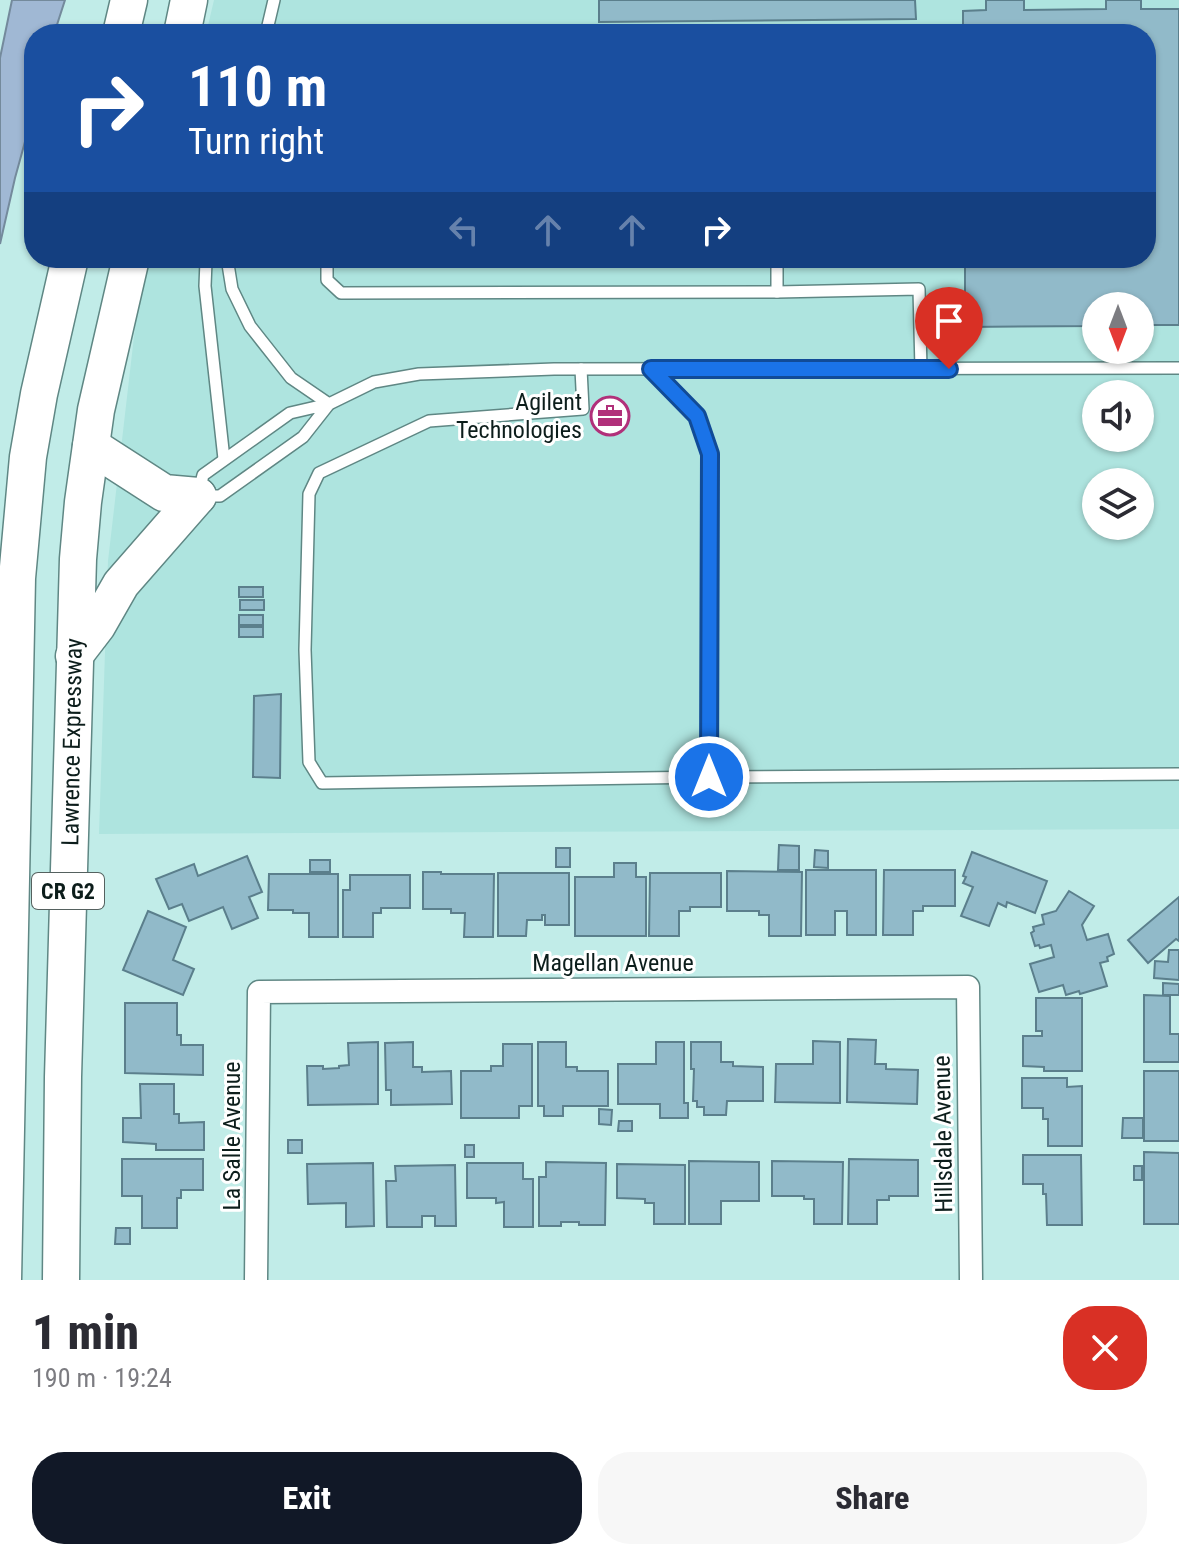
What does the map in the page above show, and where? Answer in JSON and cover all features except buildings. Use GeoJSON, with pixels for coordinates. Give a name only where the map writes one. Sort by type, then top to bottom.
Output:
{"type":"FeatureCollection","features":[{"type":"Feature","properties":{"kind":"highway"},"geometry":{"type":"LineString","coordinates":[[123,24],[129,0]]}},
{"type":"Feature","properties":{"kind":"highway"},"geometry":{"type":"LineString","coordinates":[[184,24],[189,0]]}},
{"type":"Feature","properties":{"kind":"highway","name":"CR G2"},"geometry":{"type":"LineString","coordinates":[[3,1280],[17,578],[31,441],[68,268]]}},
{"type":"Feature","properties":{"kind":"highway","name":"Lawrence Expressway"},"geometry":{"type":"LineString","coordinates":[[61,1280],[63,1077],[78,559],[96,410],[129,268]]}},
{"type":"Feature","properties":{"kind":"highway"},"geometry":{"type":"LineString","coordinates":[[91,446],[164,493],[198,496]]}},
{"type":"Feature","properties":{"kind":"highway"},"geometry":{"type":"LineString","coordinates":[[74,656],[97,626],[121,584],[198,496]]}},
{"type":"Feature","properties":{"kind":"street","name":"Magellan Avenue"},"geometry":{"type":"LineString","coordinates":[[259,992],[968,987]]}},
{"type":"Feature","properties":{"kind":"street","name":"Hillsdale Avenue"},"geometry":{"type":"LineString","coordinates":[[968,987],[971,1280]]}},
{"type":"Feature","properties":{"kind":"street","name":"La Salle Avenue"},"geometry":{"type":"LineString","coordinates":[[256,1280],[259,992]]}},
{"type":"Feature","properties":{"kind":"lane"},"geometry":{"type":"LineString","coordinates":[[268,24],[274,0]]}},
{"type":"Feature","properties":{"kind":"lane"},"geometry":{"type":"LineString","coordinates":[[206,268],[205,286],[224,459]]}},
{"type":"Feature","properties":{"kind":"lane"},"geometry":{"type":"LineString","coordinates":[[229,268],[232,289],[250,326],[291,378],[329,404]]}},
{"type":"Feature","properties":{"kind":"lane"},"geometry":{"type":"LineString","coordinates":[[327,268],[327,280],[341,293],[919,289],[921,369]]}},
{"type":"Feature","properties":{"kind":"lane"},"geometry":{"type":"LineString","coordinates":[[777,268],[777,292]]}},
{"type":"Feature","properties":{"kind":"lane"},"geometry":{"type":"LineString","coordinates":[[329,404],[303,437],[220,496],[198,496],[203,475],[290,413],[329,404],[374,382],[419,374],[581,369],[1179,368]]}},
{"type":"Feature","properties":{"kind":"lane"},"geometry":{"type":"LineString","coordinates":[[581,369],[583,409],[429,421],[319,473],[309,494],[305,650],[309,762],[322,783],[1179,774]]}},
{"type":"Feature","properties":{"kind":"lane"},"geometry":{"type":"LineString","coordinates":[[651,369],[697,416],[710,454],[709,777]]}},
{"type":"Feature","properties":{"kind":"shaded area"},"geometry":{"type":"Polygon","coordinates":[[[12,0],[65,0],[57,24],[24,24],[24,145],[0,244],[0,58],[12,0]]]}},
{"type":"Feature","properties":{"kind":"shaded area","name":"Agilent Technologies"},"geometry":{"type":"Polygon","coordinates":[[[214,0],[1179,0],[1179,829],[99,834],[108,561],[138,302],[146,268],[1156,268],[1156,24],[208,24],[214,0]]]}},
{"type":"Feature","properties":{"kind":"place","name":"Agilent Technologies"},"geometry":{"type":"Point","coordinates":[610,416]}},
{"type":"Feature","properties":{"kind":"route"},"geometry":{"type":"LineString","coordinates":[[709,777],[710,454],[697,416],[651,369],[949,369]]}}]}
